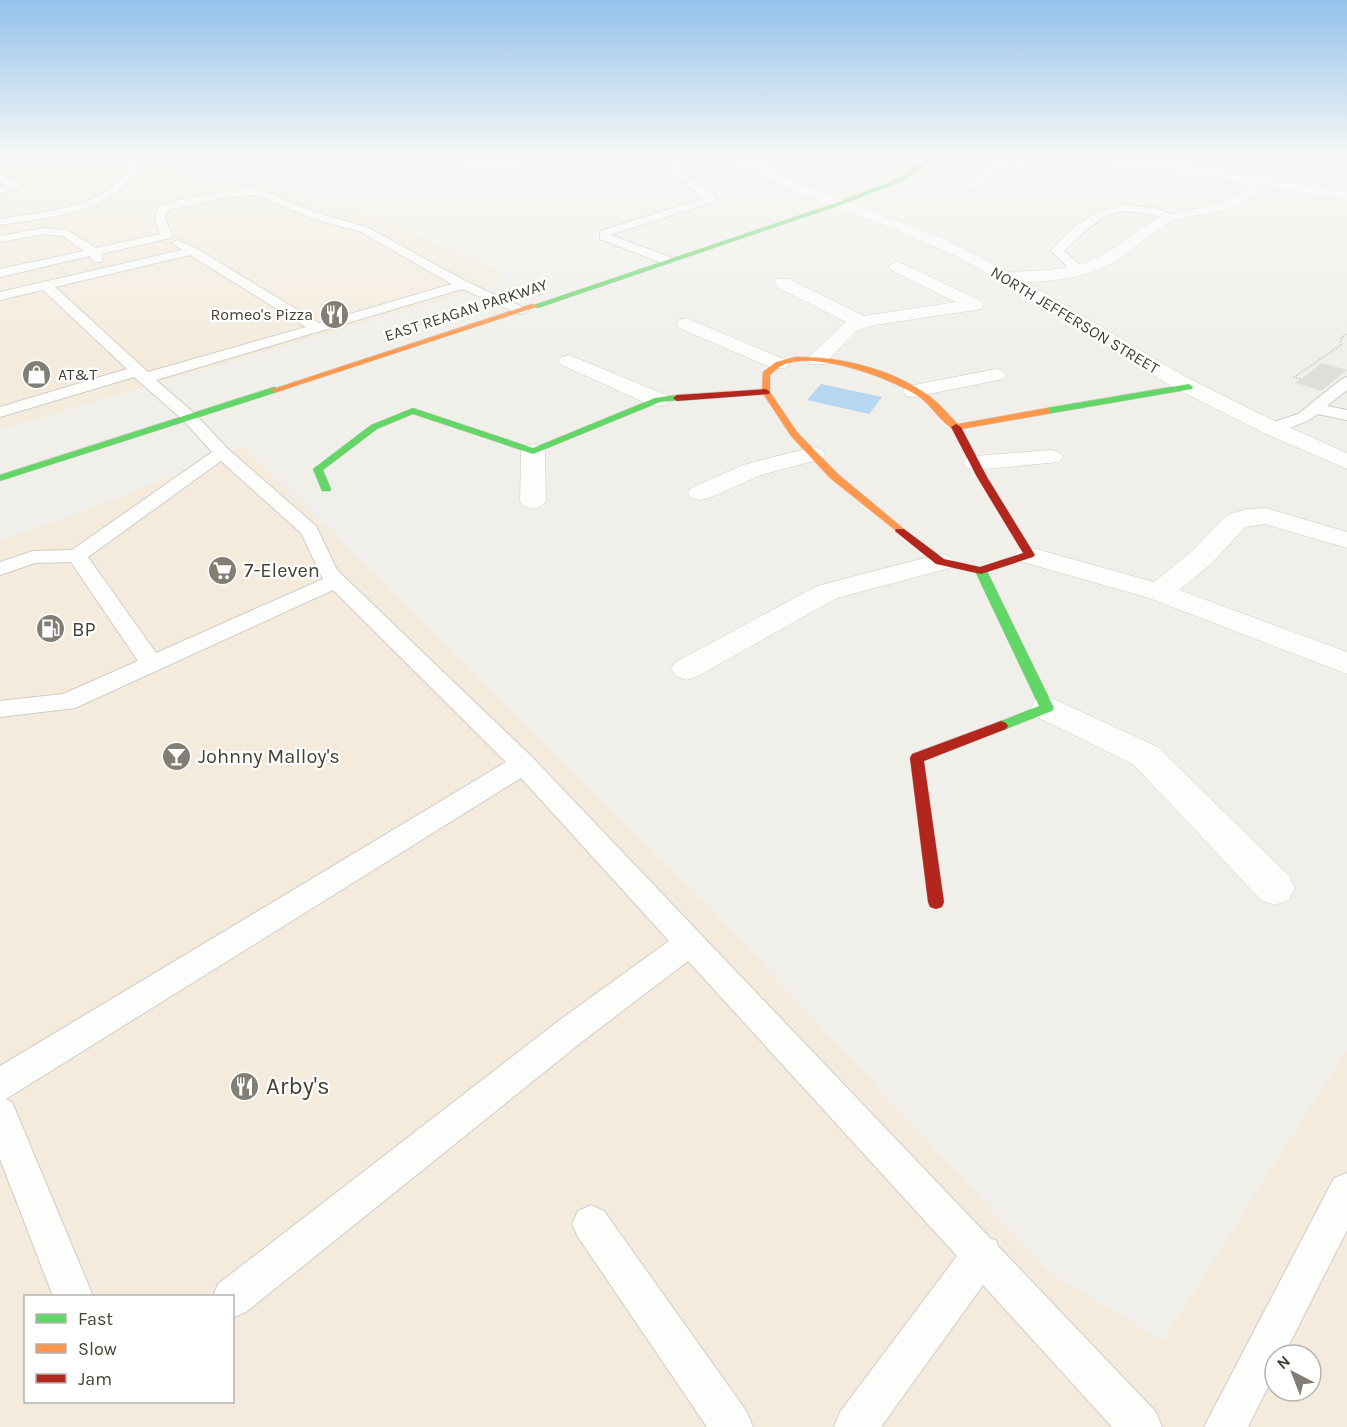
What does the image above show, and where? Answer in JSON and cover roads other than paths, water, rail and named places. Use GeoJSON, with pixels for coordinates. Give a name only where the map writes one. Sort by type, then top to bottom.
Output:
{"type":"FeatureCollection","features":[{"type":"Feature","properties":{"kind":"street","name":"EAST REAGAN PARKWAY"},"geometry":{"type":"LineString","coordinates":[[0,478],[522,310],[778,224]]}},
{"type":"Feature","properties":{"kind":"street","name":"NORTH JEFFERSON STREET"},"geometry":{"type":"LineString","coordinates":[[894,224],[1008,277],[1099,335],[1190,387],[1271,428],[1347,462]]}},
{"type":"Feature","properties":{"kind":"street"},"geometry":{"type":"LineString","coordinates":[[1008,277],[1068,274],[1079,271],[1113,256],[1160,224]]}},
{"type":"Feature","properties":{"kind":"street"},"geometry":{"type":"LineString","coordinates":[[817,360],[851,326],[975,305],[897,266]]}},
{"type":"Feature","properties":{"kind":"street"},"geometry":{"type":"LineString","coordinates":[[783,283],[863,323]]}},
{"type":"Feature","properties":{"kind":"street"},"geometry":{"type":"LineString","coordinates":[[686,324],[779,364]]}},
{"type":"Feature","properties":{"kind":"street"},"geometry":{"type":"LineString","coordinates":[[1029,555],[956,427],[921,395],[883,377],[844,365],[817,360],[796,360],[779,364],[766,374],[766,392],[795,434],[813,454],[834,476],[940,562],[981,571],[1029,555],[1159,592],[1347,664]]}},
{"type":"Feature","properties":{"kind":"street"},"geometry":{"type":"LineString","coordinates":[[569,361],[658,400]]}},
{"type":"Feature","properties":{"kind":"street"},"geometry":{"type":"LineString","coordinates":[[914,391],[996,375]]}},
{"type":"Feature","properties":{"kind":"street"},"geometry":{"type":"LineString","coordinates":[[956,427],[1190,387]]}},
{"type":"Feature","properties":{"kind":"street"},"geometry":{"type":"LineString","coordinates":[[326,489],[318,469],[359,436],[394,416],[413,411],[533,451],[658,400],[710,394],[766,392]]}},
{"type":"Feature","properties":{"kind":"street"},"geometry":{"type":"LineString","coordinates":[[533,451],[533,501]]}},
{"type":"Feature","properties":{"kind":"street"},"geometry":{"type":"LineString","coordinates":[[700,493],[752,470],[813,454]]}},
{"type":"Feature","properties":{"kind":"street"},"geometry":{"type":"LineString","coordinates":[[975,463],[1052,456]]}},
{"type":"Feature","properties":{"kind":"street"},"geometry":{"type":"LineString","coordinates":[[1159,592],[1202,558],[1236,521],[1247,517],[1266,516],[1347,540]]}},
{"type":"Feature","properties":{"kind":"street"},"geometry":{"type":"LineString","coordinates":[[687,669],[827,592],[940,562]]}},
{"type":"Feature","properties":{"kind":"street"},"geometry":{"type":"LineString","coordinates":[[981,571],[1047,708],[1146,756],[1275,888]]}},
{"type":"Feature","properties":{"kind":"street"},"geometry":{"type":"LineString","coordinates":[[936,902],[917,758],[1047,708]]}},
{"type":"Feature","properties":{"kind":"lane"},"geometry":{"type":"LineString","coordinates":[[162,224],[165,236]]}},
{"type":"Feature","properties":{"kind":"lane"},"geometry":{"type":"LineString","coordinates":[[347,224],[365,230],[463,285],[522,310]]}},
{"type":"Feature","properties":{"kind":"lane"},"geometry":{"type":"LineString","coordinates":[[632,224],[604,232],[604,237],[666,260]]}},
{"type":"Feature","properties":{"kind":"lane"},"geometry":{"type":"LineString","coordinates":[[1079,271],[1057,251],[1088,224]]}},
{"type":"Feature","properties":{"kind":"lane"},"geometry":{"type":"LineString","coordinates":[[0,239],[56,231],[66,233],[94,252],[103,272]]}},
{"type":"Feature","properties":{"kind":"lane"},"geometry":{"type":"LineString","coordinates":[[0,273],[165,236],[318,328]]}},
{"type":"Feature","properties":{"kind":"lane"},"geometry":{"type":"LineString","coordinates":[[0,297],[193,251]]}},
{"type":"Feature","properties":{"kind":"lane"},"geometry":{"type":"LineString","coordinates":[[0,412],[318,328],[463,285]]}},
{"type":"Feature","properties":{"kind":"lane"},"geometry":{"type":"LineString","coordinates":[[46,286],[189,417],[222,453],[309,530],[328,573],[523,764],[1141,1427]]}},
{"type":"Feature","properties":{"kind":"lane"},"geometry":{"type":"LineString","coordinates":[[1271,428],[1304,417],[1347,382]]}},
{"type":"Feature","properties":{"kind":"lane"},"geometry":{"type":"LineString","coordinates":[[1314,408],[1347,415]]}},
{"type":"Feature","properties":{"kind":"lane"},"geometry":{"type":"LineString","coordinates":[[0,569],[33,557],[77,556],[222,453]]}},
{"type":"Feature","properties":{"kind":"lane"},"geometry":{"type":"LineString","coordinates":[[77,556],[152,664]]}},
{"type":"Feature","properties":{"kind":"lane"},"geometry":{"type":"LineString","coordinates":[[0,709],[67,702],[336,581]]}},
{"type":"Feature","properties":{"kind":"lane"},"geometry":{"type":"LineString","coordinates":[[0,1085],[523,764]]}},
{"type":"Feature","properties":{"kind":"lane"},"geometry":{"type":"LineString","coordinates":[[234,1296],[572,1030],[689,943]]}},
{"type":"Feature","properties":{"kind":"lane"},"geometry":{"type":"LineString","coordinates":[[0,1114],[73,1295]]}},
{"type":"Feature","properties":{"kind":"lane"},"geometry":{"type":"LineString","coordinates":[[1225,1427],[1347,1191]]}},
{"type":"Feature","properties":{"kind":"lane"},"geometry":{"type":"LineString","coordinates":[[591,1224],[732,1427]]}},
{"type":"Feature","properties":{"kind":"lane"},"geometry":{"type":"LineString","coordinates":[[855,1427],[982,1254]]}},
{"type":"Feature","properties":{"kind":"water"},"geometry":{"type":"Polygon","coordinates":[[[821,384],[882,397],[869,414],[807,400],[821,384]]]}},
{"type":"Feature","properties":{"kind":"place","name":"Romeo's Pizza"},"geometry":{"type":"Point","coordinates":[334,314]}},
{"type":"Feature","properties":{"kind":"place","name":"AT&T"},"geometry":{"type":"Point","coordinates":[37,374]}},
{"type":"Feature","properties":{"kind":"place","name":"7-Eleven"},"geometry":{"type":"Point","coordinates":[223,570]}},
{"type":"Feature","properties":{"kind":"place","name":"BP"},"geometry":{"type":"Point","coordinates":[51,629]}},
{"type":"Feature","properties":{"kind":"place","name":"Johnny Malloy's"},"geometry":{"type":"Point","coordinates":[177,756]}},
{"type":"Feature","properties":{"kind":"place","name":"Arby's"},"geometry":{"type":"Point","coordinates":[245,1086]}}]}
